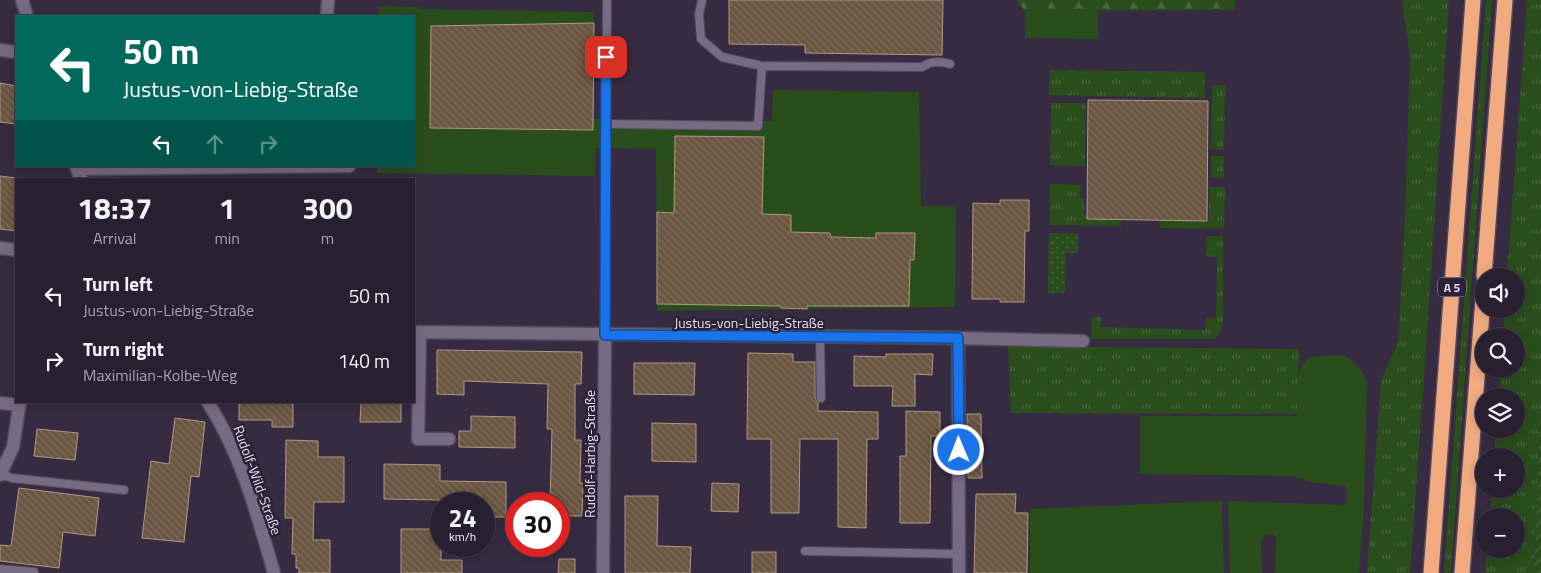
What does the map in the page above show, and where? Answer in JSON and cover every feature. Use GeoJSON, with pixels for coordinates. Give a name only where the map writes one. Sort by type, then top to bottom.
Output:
{"type":"FeatureCollection","features":[{"type":"Feature","properties":{"kind":"highway","name":"A 5"},"geometry":{"type":"LineString","coordinates":[[1431,573],[1473,0]]}},
{"type":"Feature","properties":{"kind":"highway","name":"A 5"},"geometry":{"type":"LineString","coordinates":[[1485,268],[1505,0]]}},
{"type":"Feature","properties":{"kind":"highway","name":"A 5"},"geometry":{"type":"LineString","coordinates":[[1462,573],[1482,318]]}},
{"type":"Feature","properties":{"kind":"street"},"geometry":{"type":"LineString","coordinates":[[22,0],[27,15]]}},
{"type":"Feature","properties":{"kind":"street"},"geometry":{"type":"LineString","coordinates":[[327,15],[328,0]]}},
{"type":"Feature","properties":{"kind":"street"},"geometry":{"type":"LineString","coordinates":[[0,50],[15,52]]}},
{"type":"Feature","properties":{"kind":"street"},"geometry":{"type":"LineString","coordinates":[[78,171],[295,167]]}},
{"type":"Feature","properties":{"kind":"street"},"geometry":{"type":"LineString","coordinates":[[0,248],[15,250]]}},
{"type":"Feature","properties":{"kind":"street"},"geometry":{"type":"LineString","coordinates":[[417,332],[418,439],[449,440]]}},
{"type":"Feature","properties":{"kind":"street","name":"Justus-von-Liebig-Straße"},"geometry":{"type":"LineString","coordinates":[[417,332],[1083,341]]}},
{"type":"Feature","properties":{"kind":"street","name":"Rudolf-Harbig-Straße"},"geometry":{"type":"LineString","coordinates":[[604,573],[605,335]]}},
{"type":"Feature","properties":{"kind":"street"},"geometry":{"type":"LineString","coordinates":[[958,338],[959,573]]}},
{"type":"Feature","properties":{"kind":"street"},"geometry":{"type":"LineString","coordinates":[[0,403],[19,403],[13,447],[1,475]]}},
{"type":"Feature","properties":{"kind":"street","name":"Rudolf-Wild-Straße"},"geometry":{"type":"LineString","coordinates":[[208,403],[222,425],[248,489],[274,573]]}},
{"type":"Feature","properties":{"kind":"lane"},"geometry":{"type":"LineString","coordinates":[[605,335],[607,0]]}},
{"type":"Feature","properties":{"kind":"lane"},"geometry":{"type":"LineString","coordinates":[[702,0],[699,14],[701,39],[722,57],[762,66],[922,67],[930,62],[950,64]]}},
{"type":"Feature","properties":{"kind":"lane"},"geometry":{"type":"LineString","coordinates":[[606,124],[758,126],[762,66]]}},
{"type":"Feature","properties":{"kind":"lane"},"geometry":{"type":"LineString","coordinates":[[820,337],[821,398]]}},
{"type":"Feature","properties":{"kind":"lane"},"geometry":{"type":"LineString","coordinates":[[1,475],[12,478],[124,490]]}},
{"type":"Feature","properties":{"kind":"lane"},"geometry":{"type":"LineString","coordinates":[[804,551],[959,554]]}},
{"type":"Feature","properties":{"kind":"lane"},"geometry":{"type":"LineString","coordinates":[[0,569],[34,572]]}},
{"type":"Feature","properties":{"kind":"green space"},"geometry":{"type":"Polygon","coordinates":[[[1016,0],[1235,0],[1235,10],[1025,11],[1016,0]]]}},
{"type":"Feature","properties":{"kind":"green space"},"geometry":{"type":"Polygon","coordinates":[[[1402,0],[1449,0],[1410,573],[1367,573],[1381,380],[1398,342],[1405,220],[1410,57],[1402,0]]]}},
{"type":"Feature","properties":{"kind":"green space"},"geometry":{"type":"Polygon","coordinates":[[[1486,0],[1492,0],[1451,572],[1444,573],[1486,0]]]}},
{"type":"Feature","properties":{"kind":"green space"},"geometry":{"type":"Polygon","coordinates":[[[1527,0],[1541,0],[1541,394],[1534,573],[1485,573],[1486,558],[1525,558],[1525,508],[1491,508],[1491,498],[1525,498],[1525,448],[1495,448],[1495,438],[1525,438],[1525,388],[1499,388],[1500,378],[1525,378],[1525,328],[1504,328],[1504,318],[1525,318],[1525,268],[1508,268],[1527,0]]]}},
{"type":"Feature","properties":{"kind":"green space"},"geometry":{"type":"Polygon","coordinates":[[[379,6],[419,7],[420,9],[594,12],[594,119],[772,121],[773,90],[919,92],[921,206],[956,206],[955,307],[657,311],[656,149],[596,148],[595,176],[377,173],[378,167],[415,167],[415,15],[379,15],[379,6]]]}},
{"type":"Feature","properties":{"kind":"green space"},"geometry":{"type":"Polygon","coordinates":[[[1025,11],[1098,11],[1098,39],[1025,38],[1025,11]]]}},
{"type":"Feature","properties":{"kind":"green space"},"geometry":{"type":"Polygon","coordinates":[[[1050,70],[1205,72],[1205,98],[1049,95],[1050,70]]]}},
{"type":"Feature","properties":{"kind":"green space"},"geometry":{"type":"Polygon","coordinates":[[[1212,85],[1225,85],[1224,150],[1211,149],[1212,85]]]}},
{"type":"Feature","properties":{"kind":"green space"},"geometry":{"type":"Polygon","coordinates":[[[1051,103],[1086,103],[1085,166],[1050,165],[1051,103]]]}},
{"type":"Feature","properties":{"kind":"green space"},"geometry":{"type":"Polygon","coordinates":[[[1211,156],[1224,156],[1224,178],[1211,178],[1211,156]]]}},
{"type":"Feature","properties":{"kind":"green space"},"geometry":{"type":"Polygon","coordinates":[[[1050,184],[1081,185],[1080,198],[1084,199],[1084,214],[1121,218],[1121,226],[1050,225],[1050,184]]]}},
{"type":"Feature","properties":{"kind":"green space"},"geometry":{"type":"Polygon","coordinates":[[[1209,187],[1225,187],[1224,229],[1160,228],[1160,220],[1209,221],[1209,187]]]}},
{"type":"Feature","properties":{"kind":"green space"},"geometry":{"type":"Polygon","coordinates":[[[1049,233],[1078,234],[1078,253],[1066,253],[1065,293],[1048,293],[1049,233]]]}},
{"type":"Feature","properties":{"kind":"green space"},"geometry":{"type":"Polygon","coordinates":[[[1207,236],[1223,236],[1223,323],[1215,339],[1091,339],[1092,317],[1101,317],[1101,327],[1205,330],[1206,318],[1216,318],[1217,257],[1206,256],[1207,236]]]}},
{"type":"Feature","properties":{"kind":"green space"},"geometry":{"type":"Polygon","coordinates":[[[1008,346],[1299,349],[1297,414],[1011,413],[1008,346]]]}},
{"type":"Feature","properties":{"kind":"green space"},"geometry":{"type":"Polygon","coordinates":[[[1340,355],[1358,365],[1367,383],[1364,506],[1359,573],[1275,573],[1276,537],[1273,534],[1266,535],[1261,541],[1262,573],[1230,573],[1228,501],[1343,505],[1347,499],[1346,486],[1309,482],[1294,476],[1140,474],[1140,416],[1297,416],[1298,375],[1305,361],[1312,357],[1340,355]]]}},
{"type":"Feature","properties":{"kind":"green space"},"geometry":{"type":"Polygon","coordinates":[[[1541,394],[1541,573],[1534,573],[1541,394]]]}},
{"type":"Feature","properties":{"kind":"green space"},"geometry":{"type":"Polygon","coordinates":[[[1222,501],[1224,573],[1030,573],[1030,509],[1222,501]]]}},
{"type":"Feature","properties":{"kind":"building"},"geometry":{"type":"Polygon","coordinates":[[[729,0],[943,0],[942,55],[805,53],[805,45],[729,44],[729,0]]]}},
{"type":"Feature","properties":{"kind":"building"},"geometry":{"type":"Polygon","coordinates":[[[594,23],[593,130],[430,128],[431,26],[594,23]]]}},
{"type":"Feature","properties":{"kind":"building"},"geometry":{"type":"Polygon","coordinates":[[[0,83],[15,86],[15,124],[0,122],[0,83]]]}},
{"type":"Feature","properties":{"kind":"building"},"geometry":{"type":"Polygon","coordinates":[[[1088,100],[1208,101],[1207,221],[1087,219],[1088,100]]]}},
{"type":"Feature","properties":{"kind":"building"},"geometry":{"type":"Polygon","coordinates":[[[675,136],[764,137],[762,214],[791,215],[791,232],[830,233],[831,237],[876,238],[876,233],[915,233],[914,260],[910,260],[909,306],[807,306],[807,309],[781,308],[781,306],[657,304],[657,212],[674,213],[675,136]]]}},
{"type":"Feature","properties":{"kind":"building"},"geometry":{"type":"Polygon","coordinates":[[[0,176],[16,178],[15,231],[0,229],[0,176]]]}},
{"type":"Feature","properties":{"kind":"building"},"geometry":{"type":"Polygon","coordinates":[[[1000,200],[1029,200],[1029,231],[1025,231],[1024,302],[1000,302],[1000,299],[972,299],[973,203],[1000,204],[1000,200]]]}},
{"type":"Feature","properties":{"kind":"building"},"geometry":{"type":"Polygon","coordinates":[[[437,350],[582,352],[581,384],[575,384],[575,440],[581,440],[580,483],[583,483],[582,516],[570,516],[570,492],[550,492],[552,429],[547,429],[548,384],[464,381],[464,395],[437,394],[437,350]]]}},
{"type":"Feature","properties":{"kind":"building"},"geometry":{"type":"Polygon","coordinates":[[[748,353],[793,354],[793,362],[815,362],[815,398],[818,402],[818,411],[878,412],[878,439],[867,439],[866,528],[838,527],[838,439],[800,439],[799,513],[771,513],[771,439],[747,439],[748,353]]]}},
{"type":"Feature","properties":{"kind":"building"},"geometry":{"type":"Polygon","coordinates":[[[886,354],[933,354],[932,375],[915,374],[915,406],[892,406],[893,386],[854,386],[854,356],[886,357],[886,354]]]}},
{"type":"Feature","properties":{"kind":"building"},"geometry":{"type":"Polygon","coordinates":[[[634,363],[695,363],[694,395],[634,394],[634,363]]]}},
{"type":"Feature","properties":{"kind":"building"},"geometry":{"type":"Polygon","coordinates":[[[239,403],[293,403],[293,427],[272,427],[272,420],[239,420],[239,403]]]}},
{"type":"Feature","properties":{"kind":"building"},"geometry":{"type":"Polygon","coordinates":[[[361,403],[401,403],[401,422],[360,422],[361,403]]]}},
{"type":"Feature","properties":{"kind":"building"},"geometry":{"type":"Polygon","coordinates":[[[906,411],[940,412],[940,436],[931,436],[930,523],[900,523],[900,456],[906,456],[906,411]]]}},
{"type":"Feature","properties":{"kind":"building"},"geometry":{"type":"Polygon","coordinates":[[[967,414],[981,414],[982,478],[968,478],[967,414]]]}},
{"type":"Feature","properties":{"kind":"building"},"geometry":{"type":"Polygon","coordinates":[[[471,416],[515,417],[515,448],[459,447],[459,431],[471,431],[471,416]]]}},
{"type":"Feature","properties":{"kind":"building"},"geometry":{"type":"Polygon","coordinates":[[[175,418],[205,422],[199,477],[191,476],[184,542],[142,538],[151,461],[169,464],[175,418]]]}},
{"type":"Feature","properties":{"kind":"building"},"geometry":{"type":"Polygon","coordinates":[[[652,423],[696,424],[696,462],[652,461],[652,423]]]}},
{"type":"Feature","properties":{"kind":"building"},"geometry":{"type":"Polygon","coordinates":[[[37,429],[78,433],[75,460],[34,456],[37,429]]]}},
{"type":"Feature","properties":{"kind":"building"},"geometry":{"type":"Polygon","coordinates":[[[286,440],[318,441],[318,457],[344,457],[344,502],[314,502],[313,540],[330,540],[330,573],[299,573],[299,568],[296,568],[296,554],[292,554],[293,518],[285,518],[286,440]]]}},
{"type":"Feature","properties":{"kind":"building"},"geometry":{"type":"Polygon","coordinates":[[[384,464],[440,465],[440,481],[506,482],[505,517],[495,517],[495,492],[430,492],[430,500],[384,499],[384,464]]]}},
{"type":"Feature","properties":{"kind":"building"},"geometry":{"type":"Polygon","coordinates":[[[712,483],[739,484],[738,512],[711,511],[712,483]]]}},
{"type":"Feature","properties":{"kind":"building"},"geometry":{"type":"Polygon","coordinates":[[[19,488],[99,498],[95,536],[63,532],[59,568],[0,561],[0,545],[11,546],[19,488]]]}},
{"type":"Feature","properties":{"kind":"building"},"geometry":{"type":"Polygon","coordinates":[[[976,494],[1016,494],[1015,513],[1028,513],[1027,573],[974,573],[976,494]]]}},
{"type":"Feature","properties":{"kind":"building"},"geometry":{"type":"Polygon","coordinates":[[[625,496],[658,496],[657,546],[691,547],[690,573],[625,573],[625,496]]]}},
{"type":"Feature","properties":{"kind":"building"},"geometry":{"type":"Polygon","coordinates":[[[401,529],[430,529],[430,557],[441,557],[441,560],[462,560],[462,573],[401,573],[401,529]]]}},
{"type":"Feature","properties":{"kind":"building"},"geometry":{"type":"Polygon","coordinates":[[[752,552],[776,552],[776,573],[752,573],[752,552]]]}},
{"type":"Feature","properties":{"kind":"building"},"geometry":{"type":"Polygon","coordinates":[[[559,559],[575,559],[575,573],[558,573],[559,559]]]}},
{"type":"Feature","properties":{"kind":"route"},"geometry":{"type":"LineString","coordinates":[[606,57],[605,335],[958,338],[959,450]]}}]}
